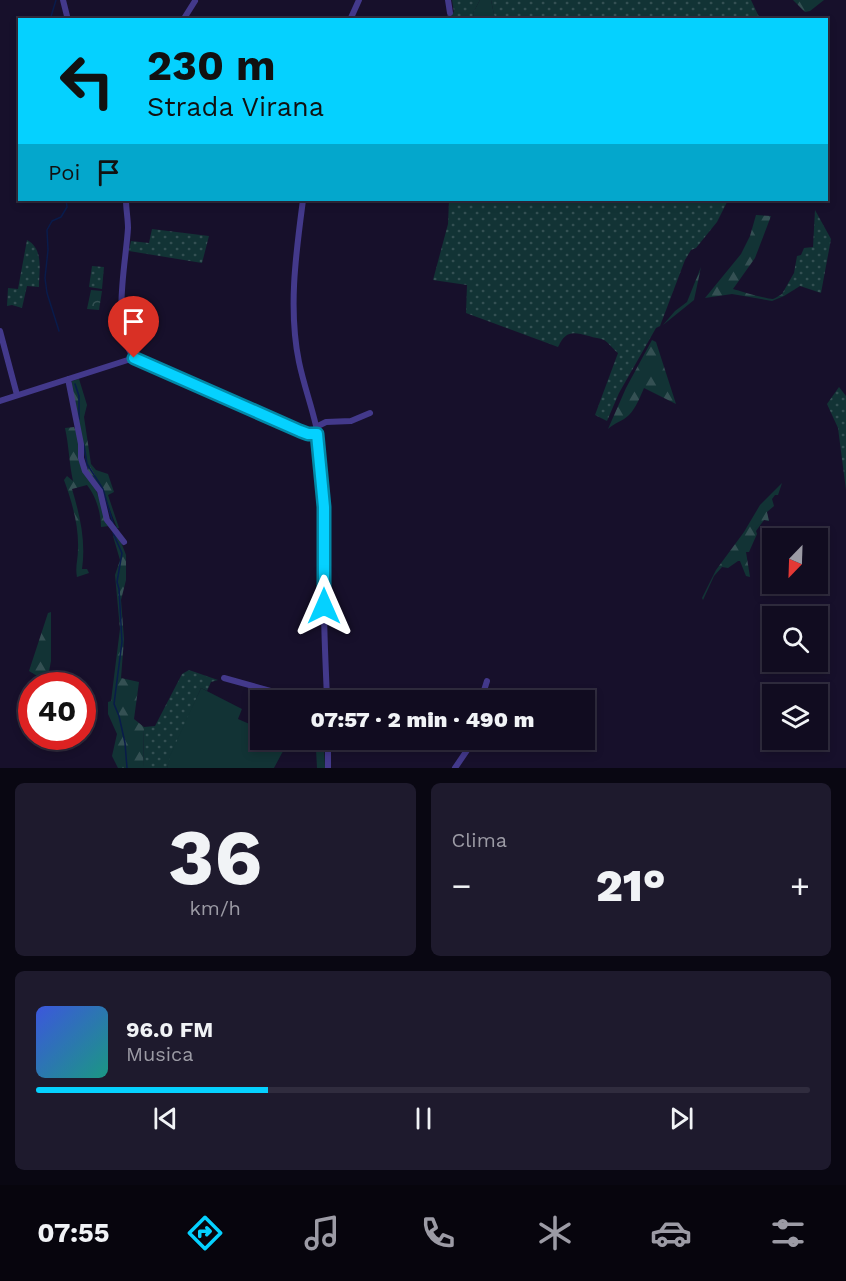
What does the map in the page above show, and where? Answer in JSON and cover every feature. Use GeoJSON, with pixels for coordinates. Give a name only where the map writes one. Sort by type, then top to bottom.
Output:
{"type":"FeatureCollection","features":[{"type":"Feature","properties":{"kind":"street"},"geometry":{"type":"LineString","coordinates":[[63,0],[68,18]]}},
{"type":"Feature","properties":{"kind":"street"},"geometry":{"type":"LineString","coordinates":[[351,18],[359,0]]}},
{"type":"Feature","properties":{"kind":"street"},"geometry":{"type":"LineString","coordinates":[[448,0],[450,14]]}},
{"type":"Feature","properties":{"kind":"street"},"geometry":{"type":"LineString","coordinates":[[184,18],[195,1]]}},
{"type":"Feature","properties":{"kind":"street"},"geometry":{"type":"LineString","coordinates":[[126,201],[128,225],[121,300],[126,339],[129,352],[134,358],[308,434],[326,422],[351,422],[370,413]]}},
{"type":"Feature","properties":{"kind":"street"},"geometry":{"type":"LineString","coordinates":[[303,201],[295,273],[293,319],[299,363],[317,430],[324,507],[327,690]]}},
{"type":"Feature","properties":{"kind":"street"},"geometry":{"type":"LineString","coordinates":[[0,330],[17,395]]}},
{"type":"Feature","properties":{"kind":"street"},"geometry":{"type":"LineString","coordinates":[[0,401],[134,358]]}},
{"type":"Feature","properties":{"kind":"street"},"geometry":{"type":"LineString","coordinates":[[68,379],[80,436],[81,458],[86,471],[100,491],[106,520],[124,542]]}},
{"type":"Feature","properties":{"kind":"street"},"geometry":{"type":"LineString","coordinates":[[224,678],[267,690]]}},
{"type":"Feature","properties":{"kind":"street"},"geometry":{"type":"LineString","coordinates":[[484,690],[487,681]]}},
{"type":"Feature","properties":{"kind":"street"},"geometry":{"type":"LineString","coordinates":[[328,750],[328,768]]}},
{"type":"Feature","properties":{"kind":"street"},"geometry":{"type":"LineString","coordinates":[[455,768],[467,750]]}},
{"type":"Feature","properties":{"kind":"green space"},"geometry":{"type":"Polygon","coordinates":[[[452,0],[480,0],[473,13],[474,18],[447,18],[454,12],[452,0]]]}},
{"type":"Feature","properties":{"kind":"green space"},"geometry":{"type":"Polygon","coordinates":[[[480,0],[491,0],[495,18],[474,18],[473,13],[480,0]]]}},
{"type":"Feature","properties":{"kind":"green space"},"geometry":{"type":"Polygon","coordinates":[[[491,0],[751,0],[760,18],[495,18],[491,0]]]}},
{"type":"Feature","properties":{"kind":"green space"},"geometry":{"type":"Polygon","coordinates":[[[793,0],[824,0],[810,11],[805,12],[793,0]]]}},
{"type":"Feature","properties":{"kind":"green space"},"geometry":{"type":"Polygon","coordinates":[[[449,201],[728,201],[717,222],[696,248],[691,250],[685,260],[660,326],[656,328],[619,393],[607,421],[595,415],[618,353],[606,341],[574,333],[567,335],[558,347],[466,313],[467,285],[433,280],[448,224],[449,201]]]}},
{"type":"Feature","properties":{"kind":"green space"},"geometry":{"type":"Polygon","coordinates":[[[815,210],[831,239],[821,293],[800,286],[784,296],[782,294],[794,273],[797,256],[801,255],[804,248],[813,247],[815,210]]]}},
{"type":"Feature","properties":{"kind":"green space"},"geometry":{"type":"Polygon","coordinates":[[[756,215],[771,216],[755,258],[733,289],[771,299],[782,294],[784,296],[772,301],[732,294],[705,298],[741,254],[750,236],[756,215]]]}},
{"type":"Feature","properties":{"kind":"green space"},"geometry":{"type":"Polygon","coordinates":[[[152,229],[209,236],[202,263],[129,251],[131,241],[149,243],[152,229]]]}},
{"type":"Feature","properties":{"kind":"green space"},"geometry":{"type":"Polygon","coordinates":[[[27,240],[38,254],[39,287],[27,286],[22,308],[7,306],[8,288],[18,289],[27,240]]]}},
{"type":"Feature","properties":{"kind":"green space"},"geometry":{"type":"Polygon","coordinates":[[[92,266],[104,267],[102,289],[89,287],[92,266]]]}},
{"type":"Feature","properties":{"kind":"green space"},"geometry":{"type":"Polygon","coordinates":[[[701,267],[694,300],[663,325],[675,311],[687,302],[701,267]]]}},
{"type":"Feature","properties":{"kind":"green space"},"geometry":{"type":"Polygon","coordinates":[[[91,290],[102,291],[99,310],[87,309],[91,290]]]}},
{"type":"Feature","properties":{"kind":"green space"},"geometry":{"type":"Polygon","coordinates":[[[652,340],[656,342],[676,404],[644,388],[638,402],[627,417],[608,429],[626,388],[652,340]]]}},
{"type":"Feature","properties":{"kind":"green space"},"geometry":{"type":"Polygon","coordinates":[[[79,379],[87,405],[84,417],[91,464],[96,470],[108,474],[114,492],[108,495],[119,528],[117,528],[105,497],[88,472],[71,385],[72,381],[79,379]]]}},
{"type":"Feature","properties":{"kind":"green space"},"geometry":{"type":"Polygon","coordinates":[[[839,387],[846,396],[846,490],[838,428],[827,404],[839,387]]]}},
{"type":"Feature","properties":{"kind":"green space"},"geometry":{"type":"Polygon","coordinates":[[[74,427],[78,436],[80,457],[93,482],[109,526],[101,527],[97,505],[87,485],[72,489],[82,529],[82,569],[87,569],[89,573],[77,577],[76,523],[64,480],[67,476],[73,481],[65,428],[74,427]]]}},
{"type":"Feature","properties":{"kind":"green space"},"geometry":{"type":"Polygon","coordinates":[[[782,483],[778,495],[772,499],[774,506],[767,512],[769,521],[764,520],[756,531],[757,534],[749,552],[746,552],[750,577],[746,576],[740,561],[728,568],[722,567],[714,576],[703,600],[716,570],[744,532],[760,505],[782,483]]]}},
{"type":"Feature","properties":{"kind":"green space"},"geometry":{"type":"Polygon","coordinates":[[[115,535],[121,542],[126,555],[126,580],[121,600],[124,639],[121,678],[139,682],[134,719],[144,727],[143,768],[118,768],[112,756],[117,734],[108,714],[108,702],[111,701],[120,629],[115,575],[120,560],[113,536],[115,535]]]}},
{"type":"Feature","properties":{"kind":"green space"},"geometry":{"type":"Polygon","coordinates":[[[51,612],[49,672],[31,672],[29,671],[48,613],[51,612]]]}},
{"type":"Feature","properties":{"kind":"green space"},"geometry":{"type":"Polygon","coordinates":[[[189,670],[218,680],[211,682],[207,691],[201,688],[167,768],[143,768],[144,727],[155,726],[182,674],[189,670]]]}},
{"type":"Feature","properties":{"kind":"green space"},"geometry":{"type":"Polygon","coordinates":[[[201,688],[242,709],[238,719],[250,724],[250,750],[284,750],[274,768],[167,768],[169,758],[201,688]]]}},
{"type":"Feature","properties":{"kind":"green space"},"geometry":{"type":"Polygon","coordinates":[[[316,750],[324,750],[325,768],[317,768],[316,750]]]}},
{"type":"Feature","properties":{"kind":"waterway"},"geometry":{"type":"LineString","coordinates":[[51,18],[56,0]]}},
{"type":"Feature","properties":{"kind":"waterway"},"geometry":{"type":"LineString","coordinates":[[59,331],[47,293],[45,278],[48,250],[47,230],[52,221],[61,217],[67,207],[66,201]]}},
{"type":"Feature","properties":{"kind":"waterway"},"geometry":{"type":"LineString","coordinates":[[75,384],[79,396],[79,419]]}},
{"type":"Feature","properties":{"kind":"waterway"},"geometry":{"type":"LineString","coordinates":[[84,445],[87,464],[103,489],[113,523]]}},
{"type":"Feature","properties":{"kind":"waterway"},"geometry":{"type":"LineString","coordinates":[[113,533],[122,553],[117,582],[122,642],[114,704],[125,743],[127,768]]}},
{"type":"Feature","properties":{"kind":"route"},"geometry":{"type":"LineString","coordinates":[[134,358],[300,431],[317,434],[320,444],[324,507],[324,606]]}}]}
